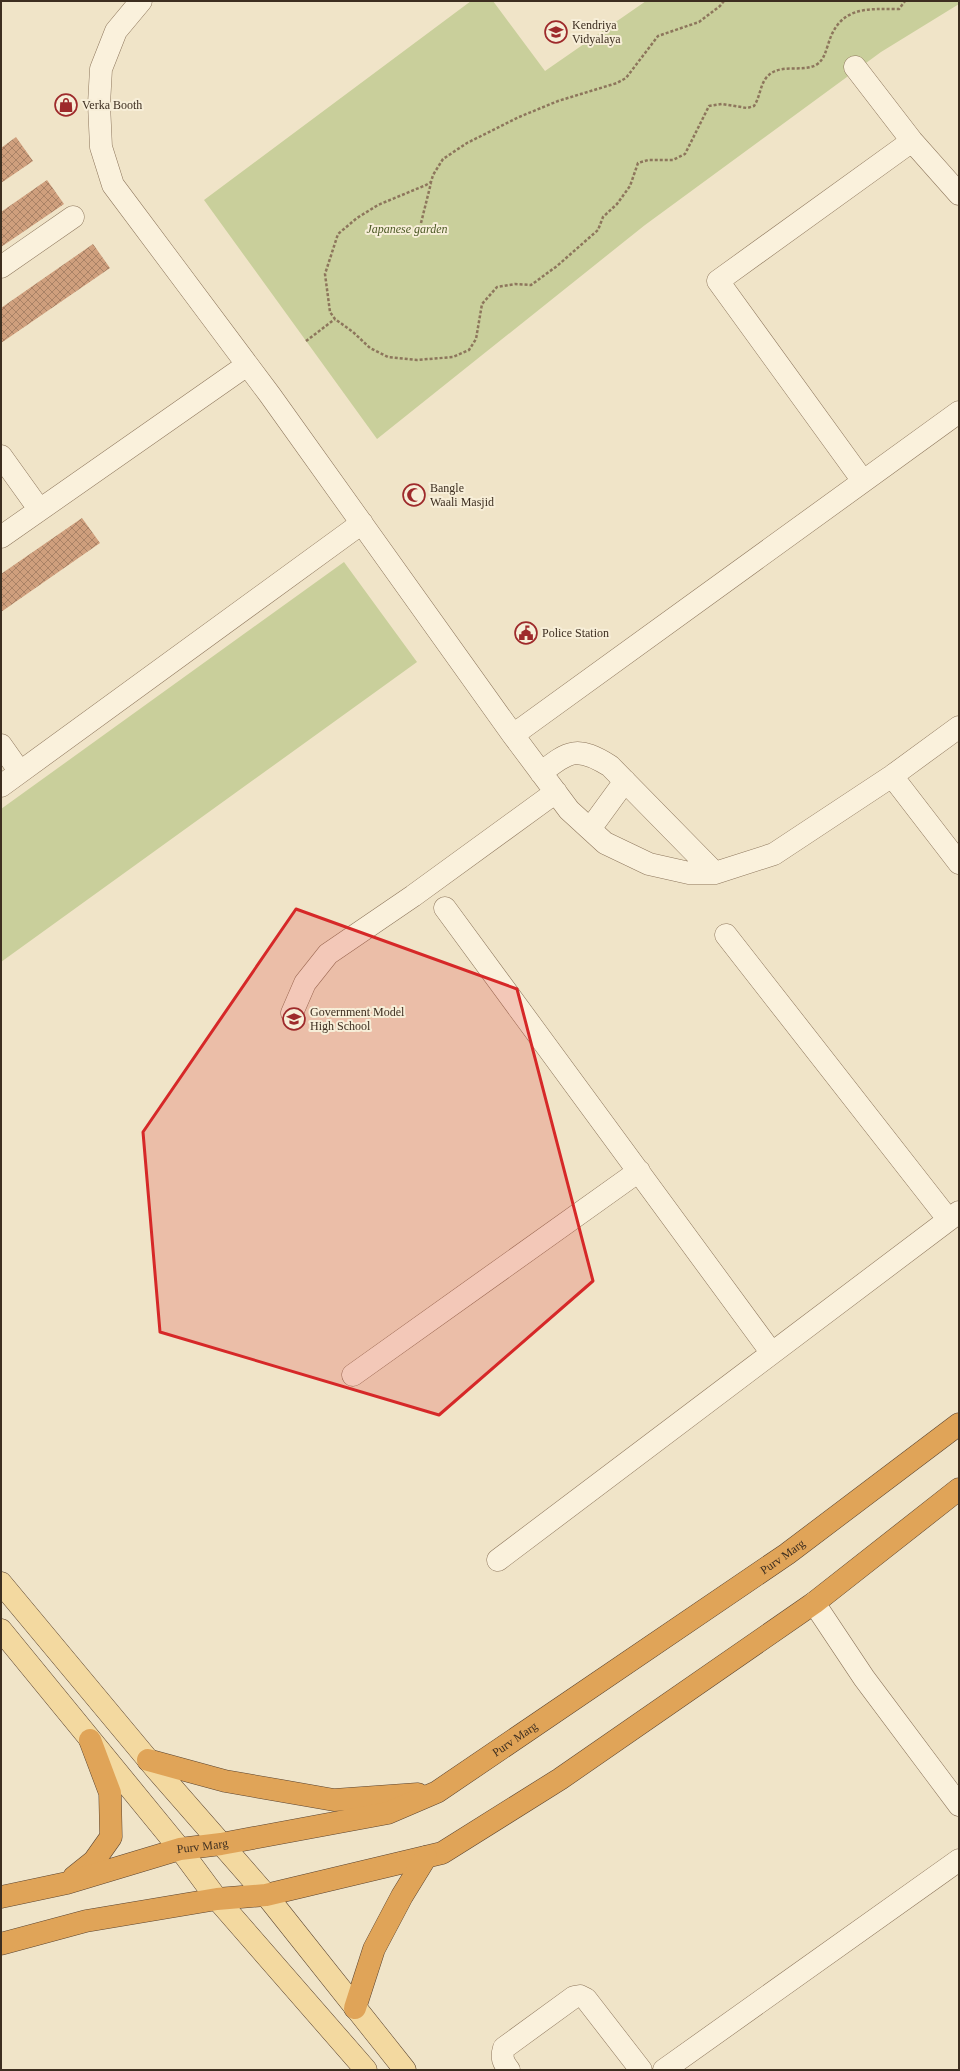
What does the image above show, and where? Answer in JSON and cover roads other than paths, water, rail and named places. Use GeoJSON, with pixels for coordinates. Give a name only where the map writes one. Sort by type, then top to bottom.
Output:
{"type":"FeatureCollection","features":[{"type":"Feature","properties":{"kind":"highway","name":"Purv Marg"},"geometry":{"type":"LineString","coordinates":[[1,1897],[67,1883],[180,1849],[221,1844],[388,1813],[437,1792],[787,1554],[959,1424]]}},
{"type":"Feature","properties":{"kind":"highway"},"geometry":{"type":"LineString","coordinates":[[1,1944],[86,1921],[218,1899],[266,1895],[442,1853],[560,1779],[814,1603],[959,1489]]}},
{"type":"Feature","properties":{"kind":"highway"},"geometry":{"type":"LineString","coordinates":[[67,1883],[94,1861],[111,1837],[110,1793],[90,1740]]}},
{"type":"Feature","properties":{"kind":"highway"},"geometry":{"type":"LineString","coordinates":[[148,1760],[225,1781],[334,1800],[437,1792]]}},
{"type":"Feature","properties":{"kind":"highway"},"geometry":{"type":"LineString","coordinates":[[355,2008],[374,1949],[402,1896],[426,1857]]}},
{"type":"Feature","properties":{"kind":"main road"},"geometry":{"type":"LineString","coordinates":[[1,1583],[148,1760],[266,1895],[405,2070]]}},
{"type":"Feature","properties":{"kind":"main road"},"geometry":{"type":"LineString","coordinates":[[1,1630],[180,1849],[218,1899],[366,2070]]}},
{"type":"Feature","properties":{"kind":"street"},"geometry":{"type":"LineString","coordinates":[[141,1],[116,31],[101,68],[99,104],[101,147],[113,185],[247,365],[568,810],[605,843],[649,864],[689,873],[715,873],[774,854],[892,776],[959,727]]}},
{"type":"Feature","properties":{"kind":"street"},"geometry":{"type":"LineString","coordinates":[[855,67],[912,141],[959,194]]}},
{"type":"Feature","properties":{"kind":"street"},"geometry":{"type":"LineString","coordinates":[[863,481],[718,281],[912,141]]}},
{"type":"Feature","properties":{"kind":"street"},"geometry":{"type":"LineString","coordinates":[[1,267],[73,217]]}},
{"type":"Feature","properties":{"kind":"street"},"geometry":{"type":"LineString","coordinates":[[1,537],[247,365]]}},
{"type":"Feature","properties":{"kind":"street"},"geometry":{"type":"LineString","coordinates":[[513,735],[959,412]]}},
{"type":"Feature","properties":{"kind":"street"},"geometry":{"type":"LineString","coordinates":[[1,456],[39,509]]}},
{"type":"Feature","properties":{"kind":"street"},"geometry":{"type":"LineString","coordinates":[[1,786],[362,523]]}},
{"type":"Feature","properties":{"kind":"street"},"geometry":{"type":"LineString","coordinates":[[1,745],[20,772]]}},
{"type":"Feature","properties":{"kind":"street"},"geometry":{"type":"LineString","coordinates":[[541,773],[560,757],[572,752],[593,755],[610,766],[715,873]]}},
{"type":"Feature","properties":{"kind":"street"},"geometry":{"type":"LineString","coordinates":[[892,776],[959,862]]}},
{"type":"Feature","properties":{"kind":"street"},"geometry":{"type":"LineString","coordinates":[[590,829],[625,781]]}},
{"type":"Feature","properties":{"kind":"street"},"geometry":{"type":"LineString","coordinates":[[292,1013],[305,983],[328,954],[413,896],[556,792]]}},
{"type":"Feature","properties":{"kind":"street"},"geometry":{"type":"LineString","coordinates":[[445,908],[771,1352]]}},
{"type":"Feature","properties":{"kind":"street"},"geometry":{"type":"LineString","coordinates":[[498,1560],[771,1352],[953,1216],[726,935]]}},
{"type":"Feature","properties":{"kind":"street"},"geometry":{"type":"LineString","coordinates":[[353,1375],[639,1171]]}},
{"type":"Feature","properties":{"kind":"street"},"geometry":{"type":"LineString","coordinates":[[814,1603],[864,1678],[959,1805]]}},
{"type":"Feature","properties":{"kind":"street"},"geometry":{"type":"LineString","coordinates":[[664,2070],[959,1860]]}},
{"type":"Feature","properties":{"kind":"street"},"geometry":{"type":"LineString","coordinates":[[509,2070],[502,2056],[504,2048],[574,1997],[580,1996],[586,1999],[641,2070]]}},
{"type":"Feature","properties":{"kind":"place","name":"Kendriya Vidyalaya"},"geometry":{"type":"Point","coordinates":[556,32]}},
{"type":"Feature","properties":{"kind":"place","name":"Verka Booth"},"geometry":{"type":"Point","coordinates":[66,105]}},
{"type":"Feature","properties":{"kind":"place","name":"Bangle Waali Masjid"},"geometry":{"type":"Point","coordinates":[414,495]}},
{"type":"Feature","properties":{"kind":"place","name":"Police Station"},"geometry":{"type":"Point","coordinates":[526,633]}},
{"type":"Feature","properties":{"kind":"place","name":"Government Model High School"},"geometry":{"type":"Point","coordinates":[294,1019]}},
{"type":"Feature","properties":{"kind":"park label","name":"Japanese garden"},"geometry":{"type":"Point","coordinates":[407,229]}}]}
